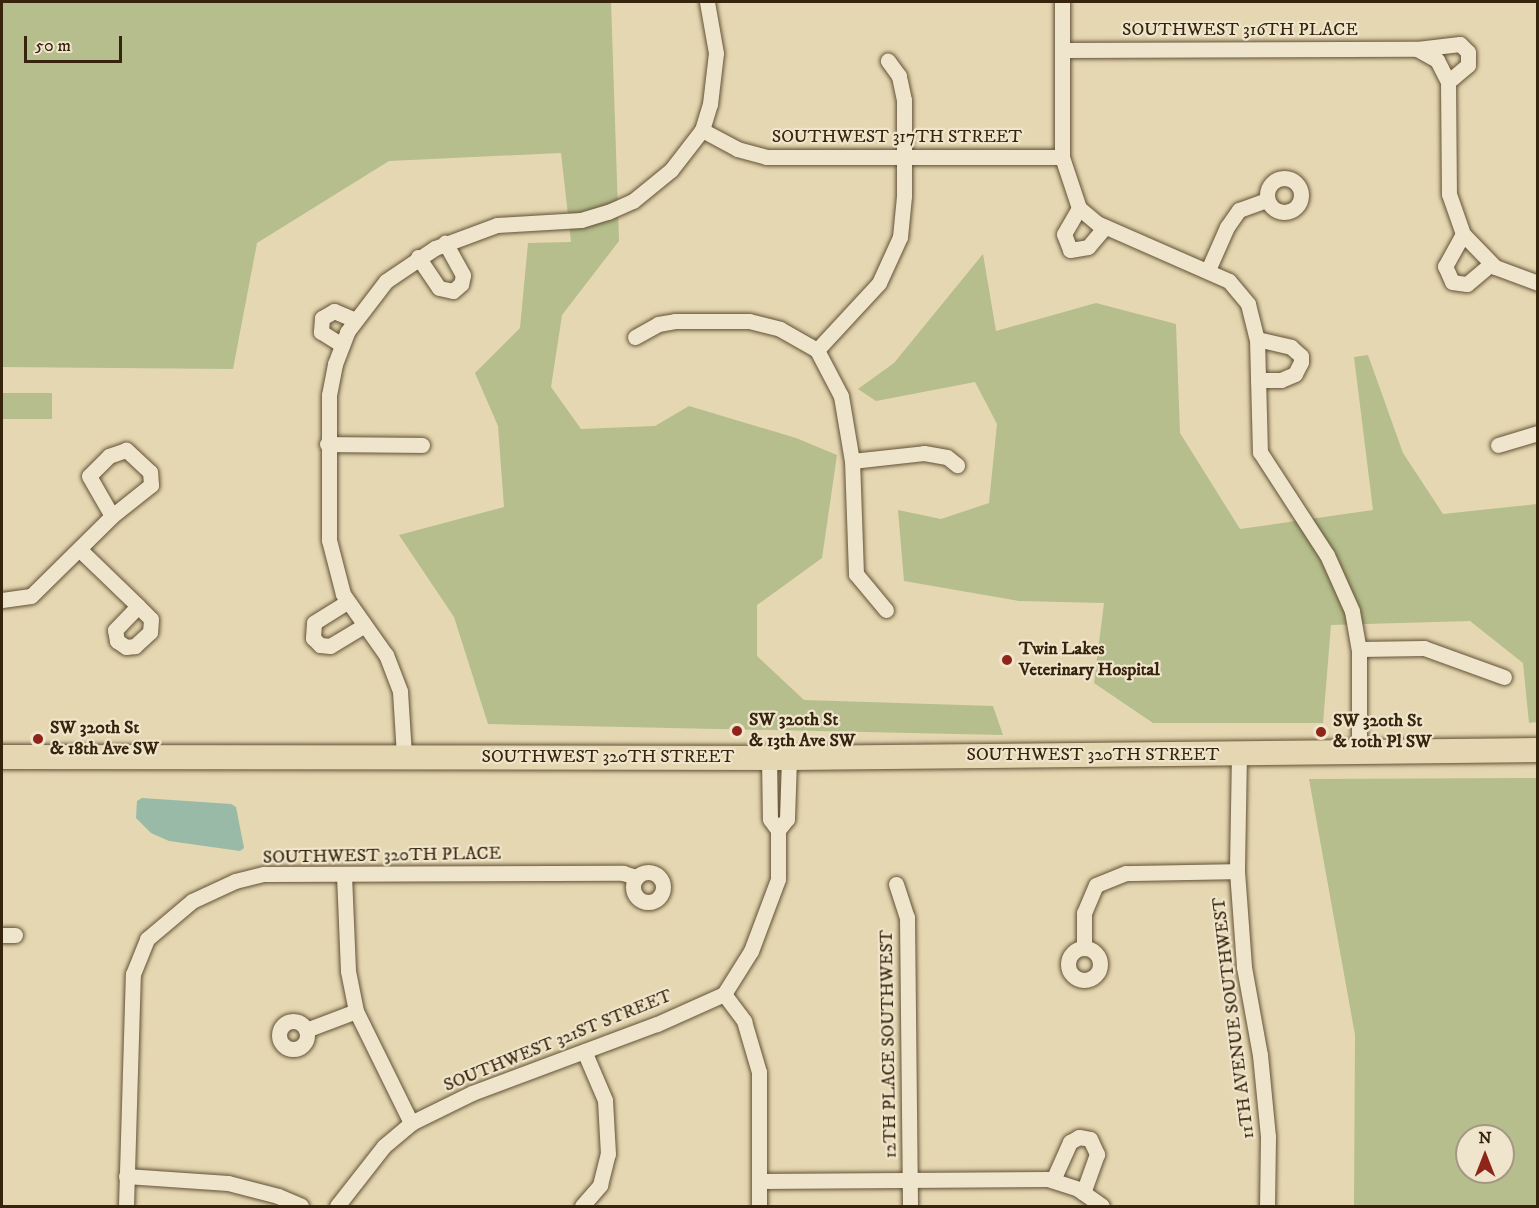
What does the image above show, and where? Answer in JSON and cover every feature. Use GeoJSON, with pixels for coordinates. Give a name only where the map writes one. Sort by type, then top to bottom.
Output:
{"type":"FeatureCollection","features":[{"type":"Feature","properties":{"kind":"main road","name":"SOUTHWEST 320TH STREET"},"geometry":{"type":"LineString","coordinates":[[2,757],[404,755],[779,758],[1538,750]]}},
{"type":"Feature","properties":{"kind":"street"},"geometry":{"type":"LineString","coordinates":[[404,755],[400,691],[386,655],[347,602],[334,570],[329,540],[327,444],[329,395],[342,345],[355,320],[386,281],[418,257],[445,243],[498,225],[580,220],[608,212],[653,186],[702,130],[716,69],[707,2]]}},
{"type":"Feature","properties":{"kind":"street"},"geometry":{"type":"LineString","coordinates":[[1062,2],[1062,157],[1079,208],[1106,227],[1208,270],[1240,291],[1248,304],[1257,339],[1260,452],[1344,588],[1359,650],[1359,752]]}},
{"type":"Feature","properties":{"kind":"street","name":"SOUTHWEST 316TH PLACE"},"geometry":{"type":"LineString","coordinates":[[1062,50],[1417,49],[1442,43],[1465,47],[1470,57],[1468,65],[1448,82]]}},
{"type":"Feature","properties":{"kind":"street"},"geometry":{"type":"LineString","coordinates":[[1417,49],[1437,60],[1448,82],[1449,194],[1463,234],[1491,264],[1512,276],[1538,284]]}},
{"type":"Feature","properties":{"kind":"street"},"geometry":{"type":"LineString","coordinates":[[817,350],[879,282],[894,254],[902,218],[903,86],[888,61]]}},
{"type":"Feature","properties":{"kind":"street","name":"SOUTHWEST 317TH STREET"},"geometry":{"type":"LineString","coordinates":[[702,130],[736,149],[766,157],[904,160],[1062,157]]}},
{"type":"Feature","properties":{"kind":"street"},"geometry":{"type":"LineString","coordinates":[[1208,270],[1227,227],[1239,210],[1268,200]]}},
{"type":"Feature","properties":{"kind":"street"},"geometry":{"type":"LineString","coordinates":[[1079,208],[1064,234],[1070,249],[1088,247],[1106,227]]}},
{"type":"Feature","properties":{"kind":"street"},"geometry":{"type":"LineString","coordinates":[[1463,234],[1445,266],[1444,273],[1452,282],[1467,284],[1491,264]]}},
{"type":"Feature","properties":{"kind":"street"},"geometry":{"type":"LineString","coordinates":[[418,257],[439,288],[448,291],[458,288],[463,275],[445,243]]}},
{"type":"Feature","properties":{"kind":"street"},"geometry":{"type":"LineString","coordinates":[[342,345],[321,332],[322,318],[334,311],[355,320]]}},
{"type":"Feature","properties":{"kind":"street"},"geometry":{"type":"LineString","coordinates":[[635,337],[658,324],[675,321],[749,321],[780,329],[817,350],[841,396],[852,461],[856,574],[886,610]]}},
{"type":"Feature","properties":{"kind":"street"},"geometry":{"type":"LineString","coordinates":[[1257,339],[1291,347],[1301,356],[1301,362],[1295,374],[1281,380],[1258,380]]}},
{"type":"Feature","properties":{"kind":"street"},"geometry":{"type":"LineString","coordinates":[[1498,445],[1538,433]]}},
{"type":"Feature","properties":{"kind":"street"},"geometry":{"type":"LineString","coordinates":[[327,444],[422,445]]}},
{"type":"Feature","properties":{"kind":"street"},"geometry":{"type":"LineString","coordinates":[[2,600],[28,599],[112,516],[124,511],[153,481],[150,472],[126,450],[109,456],[89,476],[112,516]]}},
{"type":"Feature","properties":{"kind":"street"},"geometry":{"type":"LineString","coordinates":[[852,461],[924,453],[947,457],[957,465]]}},
{"type":"Feature","properties":{"kind":"street"},"geometry":{"type":"LineString","coordinates":[[79,549],[138,606]]}},
{"type":"Feature","properties":{"kind":"street"},"geometry":{"type":"LineString","coordinates":[[347,602],[314,623],[313,638],[320,645],[330,646],[363,626]]}},
{"type":"Feature","properties":{"kind":"street"},"geometry":{"type":"LineString","coordinates":[[1359,650],[1424,648],[1504,677]]}},
{"type":"Feature","properties":{"kind":"street","name":"11TH AVENUE SOUTHWEST"},"geometry":{"type":"LineString","coordinates":[[1239,753],[1237,871],[1244,967],[1260,1055],[1268,1137],[1267,1206]]}},
{"type":"Feature","properties":{"kind":"street"},"geometry":{"type":"LineString","coordinates":[[759,1206],[759,1072],[744,1020],[724,994],[751,951],[774,889],[778,830],[787,819],[779,758]]}},
{"type":"Feature","properties":{"kind":"street"},"geometry":{"type":"LineString","coordinates":[[1084,948],[1084,913],[1096,885],[1126,873],[1237,871]]}},
{"type":"Feature","properties":{"kind":"street","name":"SOUTHWEST 320TH PLACE"},"geometry":{"type":"LineString","coordinates":[[126,1206],[134,974],[144,945],[158,927],[209,892],[264,874],[623,873],[636,877]]}},
{"type":"Feature","properties":{"kind":"street"},"geometry":{"type":"LineString","coordinates":[[344,875],[348,971],[356,1011],[411,1123]]}},
{"type":"Feature","properties":{"kind":"street","name":"12TH PLACE SOUTHWEST"},"geometry":{"type":"LineString","coordinates":[[896,884],[907,917],[910,1206]]}},
{"type":"Feature","properties":{"kind":"street","name":"SOUTHWEST 321ST STREET"},"geometry":{"type":"LineString","coordinates":[[337,1206],[377,1154],[411,1123],[472,1093],[584,1051],[724,994]]}},
{"type":"Feature","properties":{"kind":"street"},"geometry":{"type":"LineString","coordinates":[[306,1030],[356,1011]]}},
{"type":"Feature","properties":{"kind":"street"},"geometry":{"type":"LineString","coordinates":[[582,1206],[600,1185],[608,1154],[605,1100],[584,1051]]}},
{"type":"Feature","properties":{"kind":"street"},"geometry":{"type":"LineString","coordinates":[[1053,1180],[1070,1142],[1079,1137],[1090,1139],[1097,1154],[1083,1193]]}},
{"type":"Feature","properties":{"kind":"street"},"geometry":{"type":"LineString","coordinates":[[126,1176],[228,1183],[278,1196],[301,1206]]}},
{"type":"Feature","properties":{"kind":"street"},"geometry":{"type":"LineString","coordinates":[[759,1181],[1053,1180],[1083,1193],[1102,1206]]}},
{"type":"Feature","properties":{"kind":"shaded area"},"geometry":{"type":"Polygon","coordinates":[[[2,2],[611,2],[619,241],[562,315],[551,387],[581,429],[655,426],[689,406],[796,438],[837,455],[822,558],[757,605],[757,656],[804,700],[993,706],[1003,735],[488,724],[454,617],[399,535],[504,507],[498,426],[475,373],[520,328],[528,243],[571,242],[561,153],[389,161],[257,243],[233,369],[2,367],[2,2]]]}},
{"type":"Feature","properties":{"kind":"shaded area"},"geometry":{"type":"Polygon","coordinates":[[[983,254],[996,331],[1096,303],[1176,324],[1180,433],[1240,529],[1373,510],[1354,357],[1368,355],[1403,453],[1443,514],[1537,504],[1537,722],[1529,723],[1523,663],[1470,621],[1331,625],[1323,723],[1153,723],[1094,683],[1104,603],[1019,601],[904,581],[898,510],[941,519],[989,503],[997,424],[975,382],[876,401],[858,389],[894,363],[983,254]]]}},
{"type":"Feature","properties":{"kind":"shaded area"},"geometry":{"type":"Polygon","coordinates":[[[2,393],[52,393],[52,419],[2,419],[2,393]]]}},
{"type":"Feature","properties":{"kind":"shaded area"},"geometry":{"type":"Polygon","coordinates":[[[1537,778],[1537,1206],[1354,1206],[1355,1035],[1309,779],[1537,778]]]}},
{"type":"Feature","properties":{"kind":"shaded area"},"geometry":{"type":"Polygon","coordinates":[[[142,798],[231,804],[236,807],[244,848],[240,851],[169,841],[151,833],[136,818],[137,801],[142,798]]]}},
{"type":"Feature","properties":{"kind":"place","name":"Twin Lakes Veterinary Hospital"},"geometry":{"type":"Point","coordinates":[1007,660]}},
{"type":"Feature","properties":{"kind":"place","name":"SW 320th St & 13th Ave SW"},"geometry":{"type":"Point","coordinates":[737,731]}},
{"type":"Feature","properties":{"kind":"place","name":"SW 320th St & 10th Pl SW"},"geometry":{"type":"Point","coordinates":[1321,732]}},
{"type":"Feature","properties":{"kind":"place","name":"SW 320th St & 18th Ave SW"},"geometry":{"type":"Point","coordinates":[38,739]}}]}
